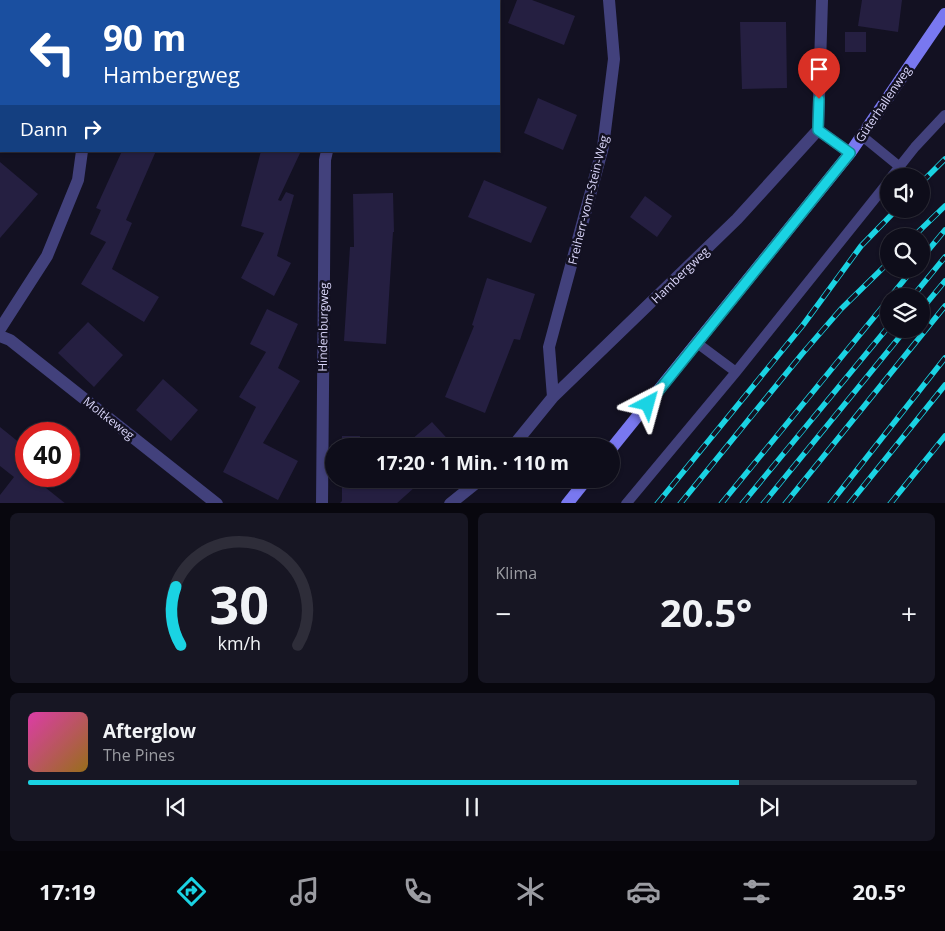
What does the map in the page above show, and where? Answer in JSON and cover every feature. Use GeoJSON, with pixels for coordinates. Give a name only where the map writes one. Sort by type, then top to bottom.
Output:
{"type":"FeatureCollection","features":[{"type":"Feature","properties":{"kind":"street","name":"Freiherr-vom-Stein-Weg"},"geometry":{"type":"LineString","coordinates":[[553,397],[549,347],[603,147],[614,59],[609,0]]}},
{"type":"Feature","properties":{"kind":"street"},"geometry":{"type":"LineString","coordinates":[[822,0],[818,130],[850,153]]}},
{"type":"Feature","properties":{"kind":"street","name":"Güterhallenweg"},"geometry":{"type":"LineString","coordinates":[[620,438],[850,153],[945,14]]}},
{"type":"Feature","properties":{"kind":"street","name":"Hambergweg"},"geometry":{"type":"LineString","coordinates":[[520,438],[553,397],[737,219],[818,130]]}},
{"type":"Feature","properties":{"kind":"street"},"geometry":{"type":"LineString","coordinates":[[0,330],[47,256],[78,180],[82,152]]}},
{"type":"Feature","properties":{"kind":"street","name":"Hindenburgweg"},"geometry":{"type":"LineString","coordinates":[[322,503],[325,160],[328,152]]}},
{"type":"Feature","properties":{"kind":"street","name":"Moltkeweg"},"geometry":{"type":"LineString","coordinates":[[0,336],[10,340],[216,503]]}},
{"type":"Feature","properties":{"kind":"street"},"geometry":{"type":"LineString","coordinates":[[451,503],[470,488]]}},
{"type":"Feature","properties":{"kind":"street"},"geometry":{"type":"LineString","coordinates":[[568,503],[580,488]]}},
{"type":"Feature","properties":{"kind":"lane"},"geometry":{"type":"LineString","coordinates":[[862,136],[900,167],[945,115]]}},
{"type":"Feature","properties":{"kind":"lane"},"geometry":{"type":"LineString","coordinates":[[627,503],[736,372],[880,191]]}},
{"type":"Feature","properties":{"kind":"lane"},"geometry":{"type":"LineString","coordinates":[[697,343],[736,372]]}},
{"type":"Feature","properties":{"kind":"building"},"geometry":{"type":"Polygon","coordinates":[[[517,0],[532,0],[575,16],[564,45],[508,23],[517,0]]]}},
{"type":"Feature","properties":{"kind":"building"},"geometry":{"type":"Polygon","coordinates":[[[862,0],[902,0],[898,32],[858,26],[862,0]]]}},
{"type":"Feature","properties":{"kind":"building"},"geometry":{"type":"Polygon","coordinates":[[[740,22],[786,22],[787,88],[742,89],[740,22]]]}},
{"type":"Feature","properties":{"kind":"building"},"geometry":{"type":"Polygon","coordinates":[[[845,32],[866,32],[866,52],[845,52],[845,32]]]}},
{"type":"Feature","properties":{"kind":"building"},"geometry":{"type":"Polygon","coordinates":[[[538,98],[577,115],[563,150],[524,133],[538,98]]]}},
{"type":"Feature","properties":{"kind":"building"},"geometry":{"type":"Polygon","coordinates":[[[122,152],[156,152],[126,220],[132,223],[112,269],[159,297],[144,322],[81,284],[106,242],[90,234],[101,210],[96,208],[122,152]]]}},
{"type":"Feature","properties":{"kind":"building"},"geometry":{"type":"Polygon","coordinates":[[[261,152],[301,152],[278,200],[281,201],[286,192],[294,195],[277,256],[291,263],[274,296],[241,278],[264,233],[241,226],[261,152]]]}},
{"type":"Feature","properties":{"kind":"building"},"geometry":{"type":"Polygon","coordinates":[[[0,162],[38,194],[0,238],[0,162]]]}},
{"type":"Feature","properties":{"kind":"building"},"geometry":{"type":"Polygon","coordinates":[[[484,180],[547,207],[531,243],[468,217],[484,180]]]}},
{"type":"Feature","properties":{"kind":"building"},"geometry":{"type":"Polygon","coordinates":[[[393,193],[394,232],[386,344],[344,341],[350,247],[354,247],[353,194],[393,193]]]}},
{"type":"Feature","properties":{"kind":"building"},"geometry":{"type":"Polygon","coordinates":[[[645,196],[672,216],[657,237],[630,217],[645,196]]]}},
{"type":"Feature","properties":{"kind":"building"},"geometry":{"type":"Polygon","coordinates":[[[487,278],[535,294],[520,340],[514,339],[485,413],[445,397],[474,326],[472,325],[487,278]]]}},
{"type":"Feature","properties":{"kind":"building"},"geometry":{"type":"Polygon","coordinates":[[[267,309],[298,324],[278,368],[300,381],[263,443],[298,461],[278,500],[223,472],[256,407],[239,397],[266,352],[250,344],[267,309]]]}},
{"type":"Feature","properties":{"kind":"building"},"geometry":{"type":"Polygon","coordinates":[[[88,322],[123,355],[94,387],[58,353],[88,322]]]}},
{"type":"Feature","properties":{"kind":"building"},"geometry":{"type":"Polygon","coordinates":[[[163,379],[198,410],[171,441],[136,410],[163,379]]]}},
{"type":"Feature","properties":{"kind":"building"},"geometry":{"type":"Polygon","coordinates":[[[432,422],[447,438],[413,438],[432,422]]]}},
{"type":"Feature","properties":{"kind":"building"},"geometry":{"type":"Polygon","coordinates":[[[0,427],[15,439],[15,487],[45,487],[65,503],[0,503],[0,495],[14,477],[0,466],[0,427]]]}},
{"type":"Feature","properties":{"kind":"building"},"geometry":{"type":"Polygon","coordinates":[[[342,436],[360,436],[360,438],[342,438],[342,436]]]}},
{"type":"Feature","properties":{"kind":"building"},"geometry":{"type":"Polygon","coordinates":[[[342,488],[414,488],[397,503],[340,503],[342,501],[342,488]]]}},
{"type":"Feature","properties":{"kind":"railway"},"geometry":{"type":"LineString","coordinates":[[930,174],[945,159]]}},
{"type":"Feature","properties":{"kind":"railway"},"geometry":{"type":"LineString","coordinates":[[922,228],[945,206]]}},
{"type":"Feature","properties":{"kind":"railway"},"geometry":{"type":"LineString","coordinates":[[658,503],[803,325],[861,246],[888,218]]}},
{"type":"Feature","properties":{"kind":"railway"},"geometry":{"type":"LineString","coordinates":[[930,248],[945,230]]}},
{"type":"Feature","properties":{"kind":"railway"},"geometry":{"type":"LineString","coordinates":[[920,288],[945,257]]}},
{"type":"Feature","properties":{"kind":"railway"},"geometry":{"type":"LineString","coordinates":[[681,503],[802,354],[841,309],[880,271]]}},
{"type":"Feature","properties":{"kind":"railway"},"geometry":{"type":"LineString","coordinates":[[898,288],[906,278]]}},
{"type":"Feature","properties":{"kind":"railway"},"geometry":{"type":"LineString","coordinates":[[930,299],[945,281]]}},
{"type":"Feature","properties":{"kind":"railway"},"geometry":{"type":"LineString","coordinates":[[786,503],[945,306]]}},
{"type":"Feature","properties":{"kind":"railway"},"geometry":{"type":"LineString","coordinates":[[722,503],[880,310]]}},
{"type":"Feature","properties":{"kind":"railway"},"geometry":{"type":"LineString","coordinates":[[743,503],[880,337]]}},
{"type":"Feature","properties":{"kind":"railway"},"geometry":{"type":"LineString","coordinates":[[764,503],[899,338]]}},
{"type":"Feature","properties":{"kind":"railway"},"geometry":{"type":"LineString","coordinates":[[831,503],[945,358]]}},
{"type":"Feature","properties":{"kind":"railway"},"geometry":{"type":"LineString","coordinates":[[850,503],[945,385]]}},
{"type":"Feature","properties":{"kind":"railway"},"geometry":{"type":"LineString","coordinates":[[891,503],[945,436]]}},
{"type":"Feature","properties":{"kind":"route"},"geometry":{"type":"LineString","coordinates":[[648,404],[850,153],[818,130],[819,99]]}}]}
